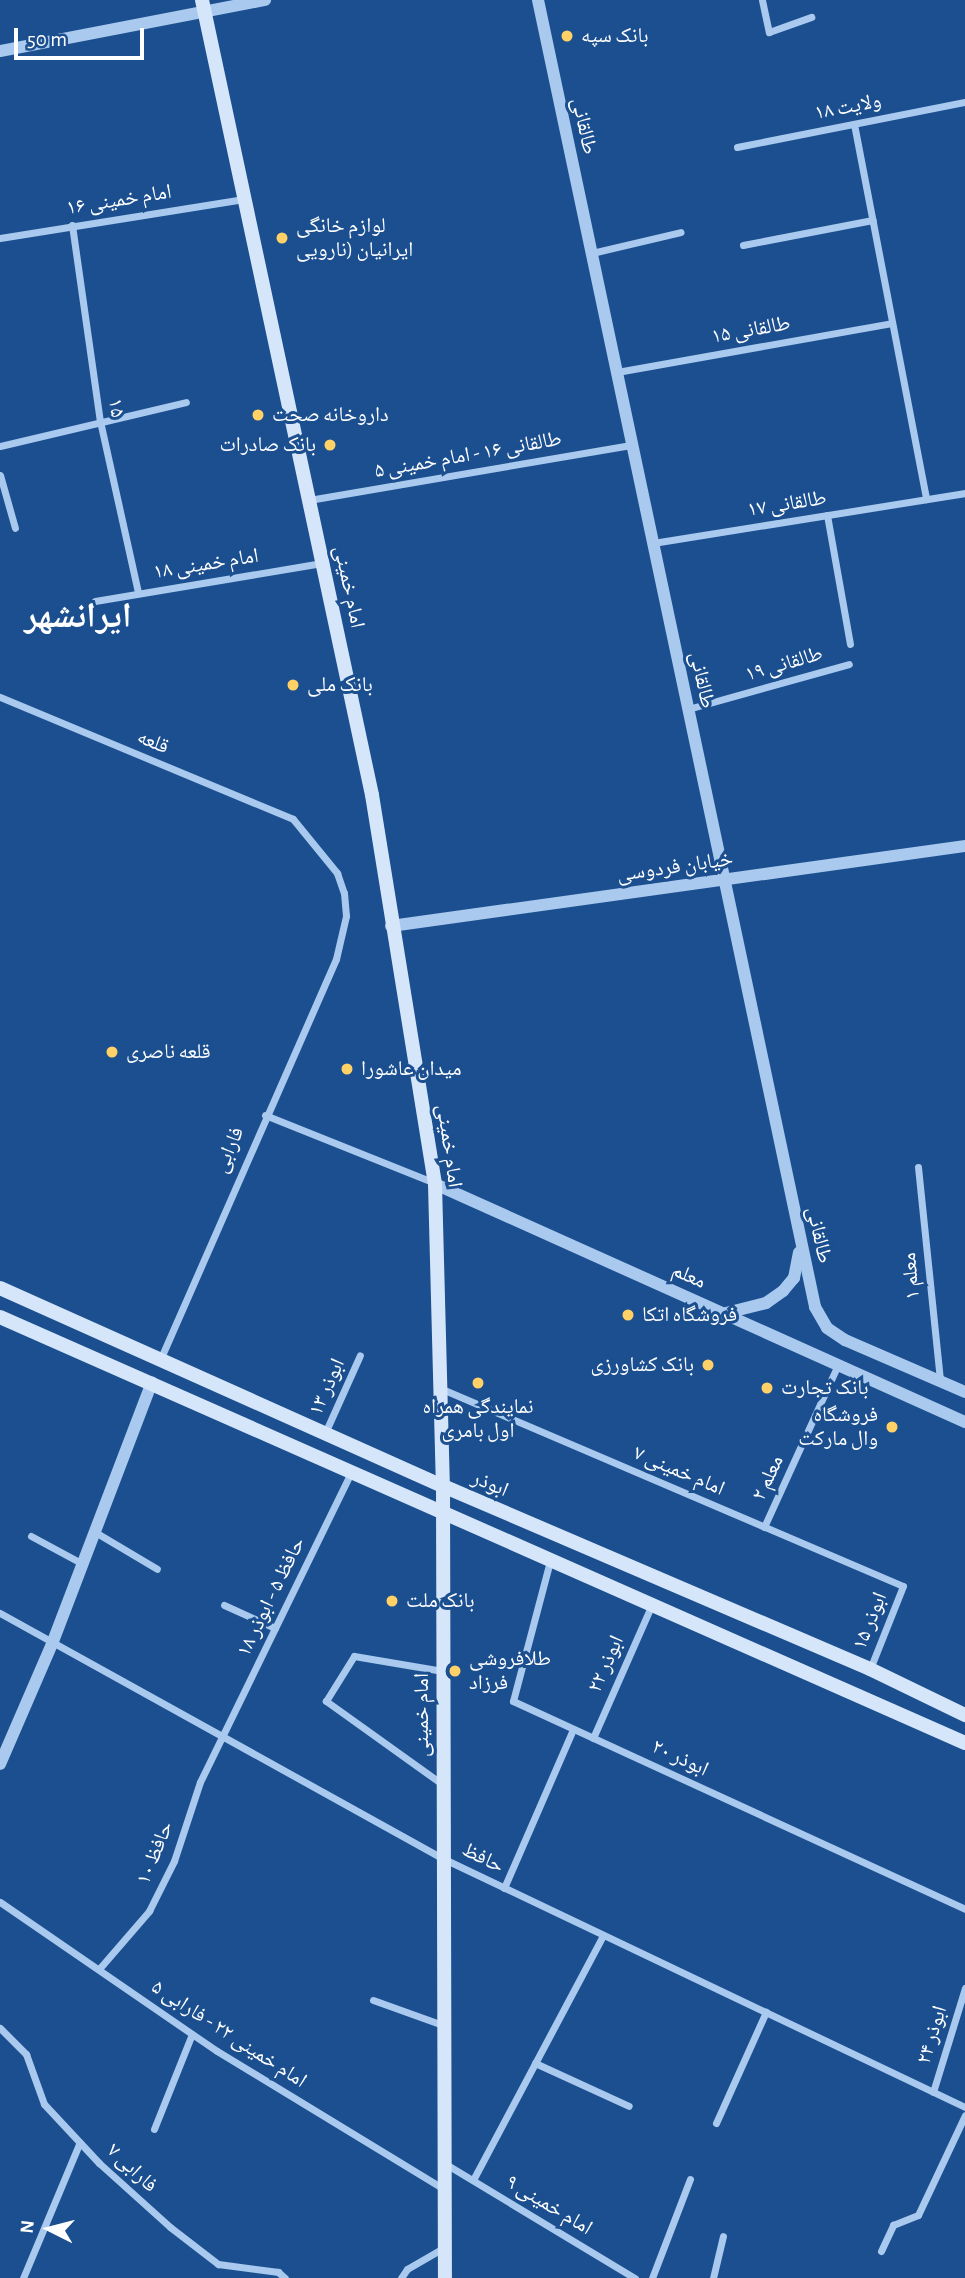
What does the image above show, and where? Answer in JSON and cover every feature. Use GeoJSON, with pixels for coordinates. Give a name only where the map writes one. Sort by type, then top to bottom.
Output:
{"type":"FeatureCollection","features":[{"type":"Feature","properties":{"kind":"main road","name":"امام خمینی"},"geometry":{"type":"LineString","coordinates":[[203,6],[372,795],[391,926],[435,1184],[443,1486],[445,2278]]}},
{"type":"Feature","properties":{"kind":"main road","name":"ابوذر"},"geometry":{"type":"LineString","coordinates":[[0,1288],[162,1358],[443,1486],[870,1669],[965,1715]]}},
{"type":"Feature","properties":{"kind":"main road"},"geometry":{"type":"LineString","coordinates":[[0,1317],[965,1743]]}},
{"type":"Feature","properties":{"kind":"street"},"geometry":{"type":"LineString","coordinates":[[0,50],[203,6],[265,0]]}},
{"type":"Feature","properties":{"kind":"street","name":"طالقانی"},"geometry":{"type":"LineString","coordinates":[[538,0],[815,1307],[827,1328],[860,1347],[940,1381]]}},
{"type":"Feature","properties":{"kind":"street"},"geometry":{"type":"LineString","coordinates":[[762,0],[769,32],[811,17]]}},
{"type":"Feature","properties":{"kind":"street","name":"ولایت ۱۸"},"geometry":{"type":"LineString","coordinates":[[737,146],[965,102]]}},
{"type":"Feature","properties":{"kind":"street"},"geometry":{"type":"LineString","coordinates":[[854,124],[926,499]]}},
{"type":"Feature","properties":{"kind":"street","name":"امام خمینی ۱۶"},"geometry":{"type":"LineString","coordinates":[[0,238],[244,199]]}},
{"type":"Feature","properties":{"kind":"street"},"geometry":{"type":"LineString","coordinates":[[743,245],[873,220]]}},
{"type":"Feature","properties":{"kind":"street","name":"۱۵"},"geometry":{"type":"LineString","coordinates":[[72,225],[100,421],[138,593]]}},
{"type":"Feature","properties":{"kind":"street"},"geometry":{"type":"LineString","coordinates":[[592,253],[681,232]]}},
{"type":"Feature","properties":{"kind":"street","name":"طالقانی ۱۵"},"geometry":{"type":"LineString","coordinates":[[617,372],[892,323]]}},
{"type":"Feature","properties":{"kind":"street"},"geometry":{"type":"LineString","coordinates":[[0,446],[186,402]]}},
{"type":"Feature","properties":{"kind":"street","name":"طالقانی ۱۶ - امام خمینی ۵"},"geometry":{"type":"LineString","coordinates":[[309,500],[632,445]]}},
{"type":"Feature","properties":{"kind":"street"},"geometry":{"type":"LineString","coordinates":[[0,475],[15,528]]}},
{"type":"Feature","properties":{"kind":"street","name":"طالقانی ۱۷"},"geometry":{"type":"LineString","coordinates":[[653,543],[965,493]]}},
{"type":"Feature","properties":{"kind":"street"},"geometry":{"type":"LineString","coordinates":[[827,515],[850,644]]}},
{"type":"Feature","properties":{"kind":"street","name":"امام خمینی ۱۸"},"geometry":{"type":"LineString","coordinates":[[95,601],[322,563]]}},
{"type":"Feature","properties":{"kind":"street","name":"طالقانی ۱۹"},"geometry":{"type":"LineString","coordinates":[[688,709],[849,664]]}},
{"type":"Feature","properties":{"kind":"street","name":"قلعه"},"geometry":{"type":"LineString","coordinates":[[0,697],[293,819]]}},
{"type":"Feature","properties":{"kind":"street","name":"فارابی"},"geometry":{"type":"LineString","coordinates":[[162,1358],[265,1115],[336,959],[346,916],[344,893],[337,873],[293,819]]}},
{"type":"Feature","properties":{"kind":"street","name":"خیابان فردوسی"},"geometry":{"type":"LineString","coordinates":[[391,926],[965,846]]}},
{"type":"Feature","properties":{"kind":"street"},"geometry":{"type":"LineString","coordinates":[[265,1115],[435,1184]]}},
{"type":"Feature","properties":{"kind":"street","name":"معلم ۱"},"geometry":{"type":"LineString","coordinates":[[918,1167],[940,1381]]}},
{"type":"Feature","properties":{"kind":"street","name":"معلم"},"geometry":{"type":"LineString","coordinates":[[435,1184],[726,1313],[837,1367],[965,1422]]}},
{"type":"Feature","properties":{"kind":"street"},"geometry":{"type":"LineString","coordinates":[[726,1313],[766,1303],[783,1291],[794,1278],[800,1244]]}},
{"type":"Feature","properties":{"kind":"street","name":"ابوذر ۱۳"},"geometry":{"type":"LineString","coordinates":[[326,1433],[360,1355]]}},
{"type":"Feature","properties":{"kind":"street","name":"معلم ۲"},"geometry":{"type":"LineString","coordinates":[[764,1527],[837,1367]]}},
{"type":"Feature","properties":{"kind":"street"},"geometry":{"type":"LineString","coordinates":[[940,1381],[965,1392]]}},
{"type":"Feature","properties":{"kind":"street"},"geometry":{"type":"LineString","coordinates":[[0,1763],[52,1644],[152,1382]]}},
{"type":"Feature","properties":{"kind":"street","name":"امام خمینی ۷"},"geometry":{"type":"LineString","coordinates":[[441,1389],[904,1586]]}},
{"type":"Feature","properties":{"kind":"street","name":"حافظ ۵ - ابوذر ۱۸"},"geometry":{"type":"LineString","coordinates":[[223,1738],[351,1472]]}},
{"type":"Feature","properties":{"kind":"street"},"geometry":{"type":"LineString","coordinates":[[95,1532],[157,1569]]}},
{"type":"Feature","properties":{"kind":"street"},"geometry":{"type":"LineString","coordinates":[[31,1536],[83,1564]]}},
{"type":"Feature","properties":{"kind":"street","name":"ابوذر ۲۰"},"geometry":{"type":"LineString","coordinates":[[550,1560],[513,1701],[965,1909]]}},
{"type":"Feature","properties":{"kind":"street","name":"ابوذر ۱۵"},"geometry":{"type":"LineString","coordinates":[[870,1669],[904,1586]]}},
{"type":"Feature","properties":{"kind":"street","name":"ابوذر ۲۲"},"geometry":{"type":"LineString","coordinates":[[593,1738],[652,1604]]}},
{"type":"Feature","properties":{"kind":"street"},"geometry":{"type":"LineString","coordinates":[[224,1605],[275,1628]]}},
{"type":"Feature","properties":{"kind":"street","name":"حافظ"},"geometry":{"type":"LineString","coordinates":[[0,1613],[442,1858],[965,2107]]}},
{"type":"Feature","properties":{"kind":"street"},"geometry":{"type":"LineString","coordinates":[[442,1784],[326,1701],[354,1657],[443,1671]]}},
{"type":"Feature","properties":{"kind":"street"},"geometry":{"type":"LineString","coordinates":[[504,1888],[573,1729]]}},
{"type":"Feature","properties":{"kind":"street","name":"حافظ ۱۰"},"geometry":{"type":"LineString","coordinates":[[99,1969],[149,1911],[174,1861],[200,1782],[223,1738]]}},
{"type":"Feature","properties":{"kind":"street","name":"امام خمینی ۲۲ - فارابی ۵"},"geometry":{"type":"LineString","coordinates":[[0,1902],[192,2034],[444,2189]]}},
{"type":"Feature","properties":{"kind":"street"},"geometry":{"type":"LineString","coordinates":[[473,2180],[603,1935]]}},
{"type":"Feature","properties":{"kind":"street","name":"ابوذر ۲۴"},"geometry":{"type":"LineString","coordinates":[[933,2092],[965,1988]]}},
{"type":"Feature","properties":{"kind":"street"},"geometry":{"type":"LineString","coordinates":[[373,2000],[443,2025]]}},
{"type":"Feature","properties":{"kind":"street"},"geometry":{"type":"LineString","coordinates":[[716,2123],[766,2012]]}},
{"type":"Feature","properties":{"kind":"street","name":"فارابی ۷"},"geometry":{"type":"LineString","coordinates":[[0,2028],[26,2054],[44,2104],[170,2227],[218,2264],[278,2272],[285,2278]]}},
{"type":"Feature","properties":{"kind":"street"},"geometry":{"type":"LineString","coordinates":[[154,2129],[192,2034]]}},
{"type":"Feature","properties":{"kind":"street"},"geometry":{"type":"LineString","coordinates":[[535,2063],[629,2106]]}},
{"type":"Feature","properties":{"kind":"street"},"geometry":{"type":"LineString","coordinates":[[881,2251],[893,2225],[918,2215],[965,2115]]}},
{"type":"Feature","properties":{"kind":"street"},"geometry":{"type":"LineString","coordinates":[[23,2278],[80,2142]]}},
{"type":"Feature","properties":{"kind":"street","name":"امام خمینی ۹"},"geometry":{"type":"LineString","coordinates":[[444,2162],[624,2275],[635,2278]]}},
{"type":"Feature","properties":{"kind":"street"},"geometry":{"type":"LineString","coordinates":[[652,2278],[690,2179]]}},
{"type":"Feature","properties":{"kind":"street"},"geometry":{"type":"LineString","coordinates":[[713,2278],[723,2236]]}},
{"type":"Feature","properties":{"kind":"street"},"geometry":{"type":"LineString","coordinates":[[401,2278],[407,2269],[445,2248]]}},
{"type":"Feature","properties":{"kind":"place","name":"بانک سپه"},"geometry":{"type":"Point","coordinates":[567,36]}},
{"type":"Feature","properties":{"kind":"place","name":"لوازم خانگی ایرانیان (نارویی"},"geometry":{"type":"Point","coordinates":[282,238]}},
{"type":"Feature","properties":{"kind":"place","name":"داروخانه صحت"},"geometry":{"type":"Point","coordinates":[258,415]}},
{"type":"Feature","properties":{"kind":"place","name":"بانک صادرات"},"geometry":{"type":"Point","coordinates":[330,445]}},
{"type":"Feature","properties":{"kind":"place","name":"بانک ملی"},"geometry":{"type":"Point","coordinates":[293,685]}},
{"type":"Feature","properties":{"kind":"place","name":"قلعه ناصری"},"geometry":{"type":"Point","coordinates":[112,1052]}},
{"type":"Feature","properties":{"kind":"place","name":"میدان عاشورا"},"geometry":{"type":"Point","coordinates":[347,1069]}},
{"type":"Feature","properties":{"kind":"place","name":"فروشگاه اتکا"},"geometry":{"type":"Point","coordinates":[628,1315]}},
{"type":"Feature","properties":{"kind":"place","name":"بانک کشاورزی"},"geometry":{"type":"Point","coordinates":[708,1365]}},
{"type":"Feature","properties":{"kind":"place","name":"نمایندگی همراه اول بامری"},"geometry":{"type":"Point","coordinates":[478,1383]}},
{"type":"Feature","properties":{"kind":"place","name":"بانک تجارت"},"geometry":{"type":"Point","coordinates":[767,1388]}},
{"type":"Feature","properties":{"kind":"place","name":"فروشگاه وال مارکت"},"geometry":{"type":"Point","coordinates":[892,1427]}},
{"type":"Feature","properties":{"kind":"place","name":"بانک ملت"},"geometry":{"type":"Point","coordinates":[392,1601]}},
{"type":"Feature","properties":{"kind":"place","name":"طلافروشی فرزاد"},"geometry":{"type":"Point","coordinates":[455,1671]}},
{"type":"Feature","properties":{"kind":"district","name":"ایرانشهر"},"geometry":{"type":"Point","coordinates":[78,617]}}]}
